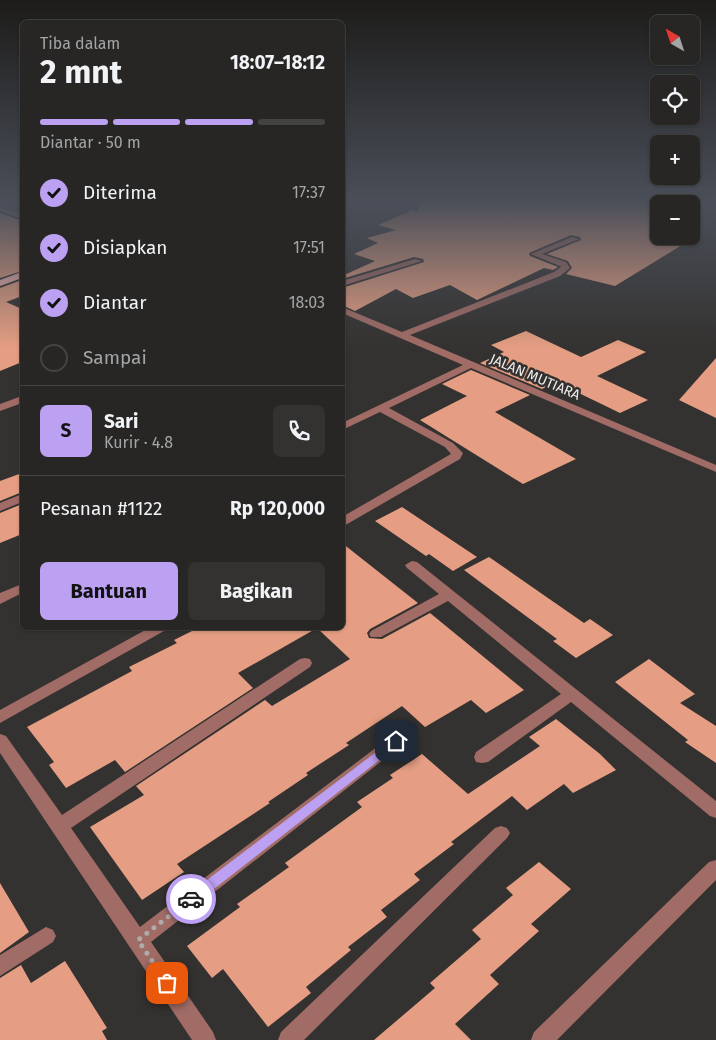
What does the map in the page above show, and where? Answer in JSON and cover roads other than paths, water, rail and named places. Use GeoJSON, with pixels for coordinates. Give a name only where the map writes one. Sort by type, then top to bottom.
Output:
{"type":"FeatureCollection","features":[{"type":"Feature","properties":{"kind":"main road"},"geometry":{"type":"LineString","coordinates":[[0,283],[20,276]]}},
{"type":"Feature","properties":{"kind":"street"},"geometry":{"type":"LineString","coordinates":[[400,336],[560,273],[566,268],[563,264],[535,254],[539,253]]}},
{"type":"Feature","properties":{"kind":"street"},"geometry":{"type":"LineString","coordinates":[[345,283],[418,261]]}},
{"type":"Feature","properties":{"kind":"street","name":"JALAN MUTIARA"},"geometry":{"type":"LineString","coordinates":[[345,311],[716,469]]}},
{"type":"Feature","properties":{"kind":"street"},"geometry":{"type":"LineString","coordinates":[[345,425],[472,364]]}},
{"type":"Feature","properties":{"kind":"street"},"geometry":{"type":"LineString","coordinates":[[0,408],[20,400]]}},
{"type":"Feature","properties":{"kind":"street"},"geometry":{"type":"LineString","coordinates":[[345,521],[456,458],[457,453],[449,445],[380,408]]}},
{"type":"Feature","properties":{"kind":"street"},"geometry":{"type":"LineString","coordinates":[[0,507],[20,499]]}},
{"type":"Feature","properties":{"kind":"street"},"geometry":{"type":"LineString","coordinates":[[412,565],[716,811]]}},
{"type":"Feature","properties":{"kind":"street"},"geometry":{"type":"LineString","coordinates":[[0,599],[20,589]]}},
{"type":"Feature","properties":{"kind":"street"},"geometry":{"type":"LineString","coordinates":[[376,634],[448,595]]}},
{"type":"Feature","properties":{"kind":"street"},"geometry":{"type":"LineString","coordinates":[[0,717],[154,630]]}},
{"type":"Feature","properties":{"kind":"street"},"geometry":{"type":"LineString","coordinates":[[59,826],[305,663]]}},
{"type":"Feature","properties":{"kind":"street"},"geometry":{"type":"LineString","coordinates":[[482,757],[572,694]]}},
{"type":"Feature","properties":{"kind":"street"},"geometry":{"type":"LineString","coordinates":[[0,740],[205,1040]]}},
{"type":"Feature","properties":{"kind":"street"},"geometry":{"type":"LineString","coordinates":[[138,940],[396,741]]}},
{"type":"Feature","properties":{"kind":"street"},"geometry":{"type":"LineString","coordinates":[[288,1040],[502,833]]}},
{"type":"Feature","properties":{"kind":"street"},"geometry":{"type":"LineString","coordinates":[[542,1040],[716,868]]}},
{"type":"Feature","properties":{"kind":"street"},"geometry":{"type":"LineString","coordinates":[[0,966],[46,936]]}}]}
